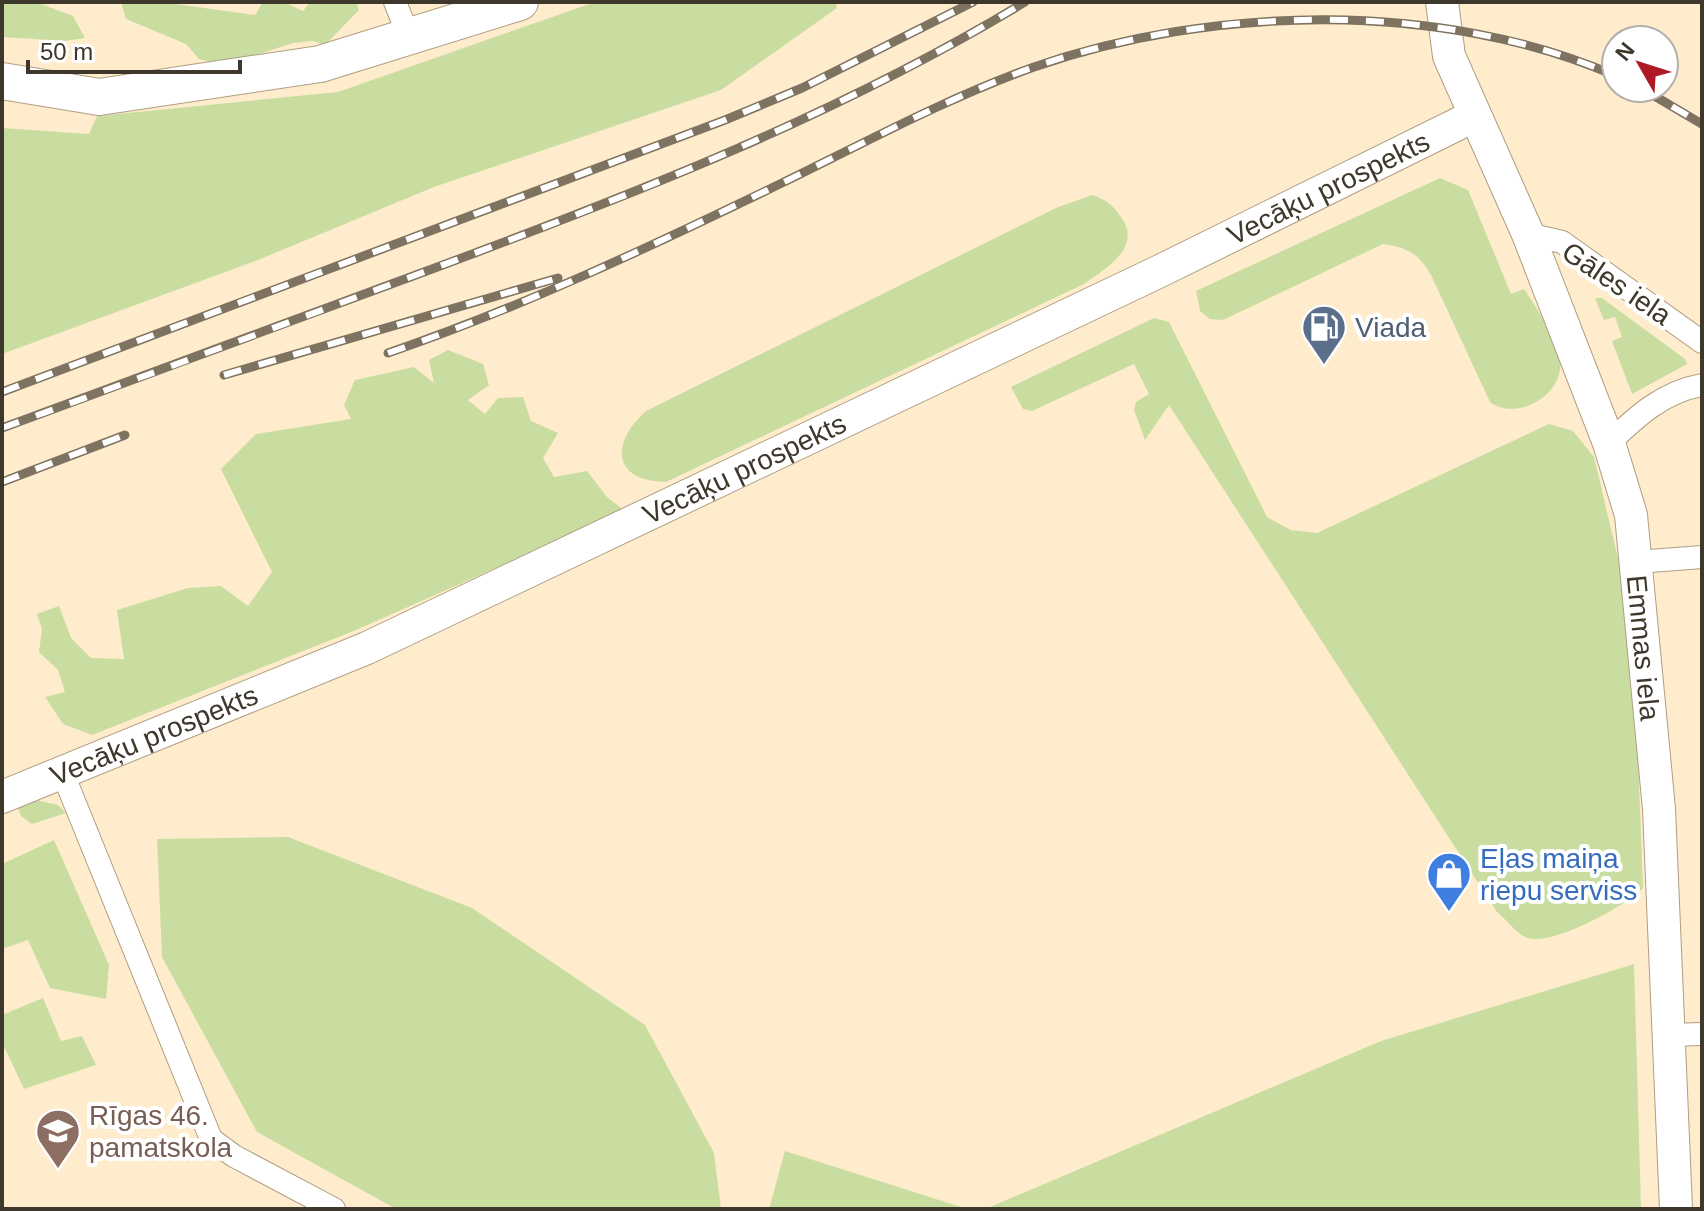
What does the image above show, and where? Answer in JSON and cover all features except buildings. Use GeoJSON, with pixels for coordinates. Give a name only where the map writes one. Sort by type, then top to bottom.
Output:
{"type":"FeatureCollection","features":[{"type":"Feature","properties":{"kind":"main road"},"geometry":{"type":"LineString","coordinates":[[2,81],[99,97],[320,64],[520,2]]}},
{"type":"Feature","properties":{"kind":"main road","name":"Emmas iela"},"geometry":{"type":"LineString","coordinates":[[1442,2],[1449,56],[1528,234],[1609,443],[1631,515],[1659,809],[1676,1209]]}},
{"type":"Feature","properties":{"kind":"main road","name":"Vecāķu prospekts"},"geometry":{"type":"LineString","coordinates":[[2,797],[367,648],[1160,271],[1474,116]]}},
{"type":"Feature","properties":{"kind":"street"},"geometry":{"type":"LineString","coordinates":[[395,2],[409,37]]}},
{"type":"Feature","properties":{"kind":"street","name":"Gāles iela"},"geometry":{"type":"LineString","coordinates":[[1528,234],[1562,242],[1702,342]]}},
{"type":"Feature","properties":{"kind":"street"},"geometry":{"type":"LineString","coordinates":[[1609,443],[1637,416],[1665,396],[1702,385]]}},
{"type":"Feature","properties":{"kind":"street"},"geometry":{"type":"LineString","coordinates":[[1637,562],[1702,557]]}},
{"type":"Feature","properties":{"kind":"street"},"geometry":{"type":"LineString","coordinates":[[63,774],[211,1139],[234,1156],[334,1209]]}},
{"type":"Feature","properties":{"kind":"street"},"geometry":{"type":"LineString","coordinates":[[1669,1035],[1702,1034]]}},
{"type":"Feature","properties":{"kind":"green space"},"geometry":{"type":"Polygon","coordinates":[[[2,2],[36,2],[73,16],[85,38],[65,41],[2,37],[2,2]]]}},
{"type":"Feature","properties":{"kind":"green space"},"geometry":{"type":"Polygon","coordinates":[[[121,2],[161,2],[255,15],[263,2],[284,2],[303,11],[310,2],[356,2],[359,10],[325,45],[313,41],[293,43],[223,66],[199,59],[186,44],[126,19],[121,2]]]}},
{"type":"Feature","properties":{"kind":"green space"},"geometry":{"type":"Polygon","coordinates":[[[595,2],[835,2],[837,8],[721,90],[434,187],[258,260],[2,354],[2,128],[89,134],[97,116],[338,92],[595,2]]]}},
{"type":"Feature","properties":{"kind":"green space"},"geometry":{"type":"Polygon","coordinates":[[[1440,178],[1468,190],[1511,294],[1524,289],[1555,342],[1560,361],[1559,373],[1555,385],[1537,402],[1513,409],[1490,402],[1431,275],[1417,257],[1399,247],[1383,244],[1223,320],[1210,319],[1200,311],[1196,291],[1440,178]]]}},
{"type":"Feature","properties":{"kind":"green space"},"geometry":{"type":"Polygon","coordinates":[[[1092,195],[1115,209],[1127,228],[1128,238],[1119,256],[1084,284],[666,482],[648,480],[626,468],[622,447],[626,435],[646,411],[1056,208],[1092,195]]]}},
{"type":"Feature","properties":{"kind":"green space"},"geometry":{"type":"Polygon","coordinates":[[[1595,298],[1602,298],[1685,359],[1687,364],[1632,394],[1612,341],[1622,337],[1615,317],[1604,320],[1595,298]]]}},
{"type":"Feature","properties":{"kind":"green space"},"geometry":{"type":"Polygon","coordinates":[[[1154,318],[1169,322],[1267,517],[1291,530],[1317,533],[1549,424],[1573,431],[1594,457],[1633,622],[1643,888],[1634,896],[1568,932],[1536,939],[1521,935],[1497,912],[1169,405],[1145,440],[1134,410],[1136,402],[1149,394],[1134,364],[1032,411],[1023,409],[1011,387],[1154,318]]]}},
{"type":"Feature","properties":{"kind":"green space"},"geometry":{"type":"Polygon","coordinates":[[[448,350],[483,364],[489,385],[468,400],[485,414],[498,398],[523,397],[531,421],[558,433],[543,458],[554,477],[587,471],[607,497],[625,511],[356,630],[92,735],[63,724],[45,697],[65,692],[58,670],[39,652],[42,629],[37,614],[59,606],[71,638],[91,658],[124,659],[117,610],[188,588],[221,586],[248,606],[272,572],[221,469],[256,434],[351,419],[344,405],[355,380],[414,367],[434,383],[429,360],[448,350]]]}},
{"type":"Feature","properties":{"kind":"green space"},"geometry":{"type":"Polygon","coordinates":[[[36,800],[58,805],[66,813],[32,824],[21,816],[17,805],[36,800]]]}},
{"type":"Feature","properties":{"kind":"green space"},"geometry":{"type":"Polygon","coordinates":[[[288,837],[472,908],[645,1025],[714,1153],[721,1209],[396,1209],[257,1132],[162,957],[157,839],[288,837]]]}},
{"type":"Feature","properties":{"kind":"green space"},"geometry":{"type":"Polygon","coordinates":[[[54,840],[109,965],[106,999],[50,988],[28,940],[2,949],[2,864],[54,840]]]}},
{"type":"Feature","properties":{"kind":"green space"},"geometry":{"type":"Polygon","coordinates":[[[1634,964],[1641,1209],[769,1209],[785,1151],[961,1207],[990,1207],[1381,1041],[1634,964]]]}},
{"type":"Feature","properties":{"kind":"green space"},"geometry":{"type":"Polygon","coordinates":[[[43,998],[61,1041],[82,1036],[96,1065],[24,1089],[2,1042],[2,1015],[43,998]]]}},
{"type":"Feature","properties":{"kind":"railway"},"geometry":{"type":"LineString","coordinates":[[2,392],[725,120],[802,88],[973,2]]}},
{"type":"Feature","properties":{"kind":"railway"},"geometry":{"type":"LineString","coordinates":[[2,428],[660,181],[882,81],[1025,2]]}},
{"type":"Feature","properties":{"kind":"railway"},"geometry":{"type":"LineString","coordinates":[[388,353],[589,274],[970,92],[1034,67],[1103,46],[1176,32],[1251,23],[1327,20],[1403,23],[1477,34],[1548,51],[1600,70]]}},
{"type":"Feature","properties":{"kind":"railway"},"geometry":{"type":"LineString","coordinates":[[1668,104],[1702,124]]}},
{"type":"Feature","properties":{"kind":"railway"},"geometry":{"type":"LineString","coordinates":[[224,375],[558,278]]}},
{"type":"Feature","properties":{"kind":"railway"},"geometry":{"type":"LineString","coordinates":[[2,482],[125,435]]}},
{"type":"Feature","properties":{"kind":"place","name":"Viada"},"geometry":{"type":"Point","coordinates":[1324,366]}},
{"type":"Feature","properties":{"kind":"place","name":"Eļas maiņa riepu serviss"},"geometry":{"type":"Point","coordinates":[1449,913]}},
{"type":"Feature","properties":{"kind":"place","name":"Rīgas 46. pamatskola"},"geometry":{"type":"Point","coordinates":[58,1170]}}]}
